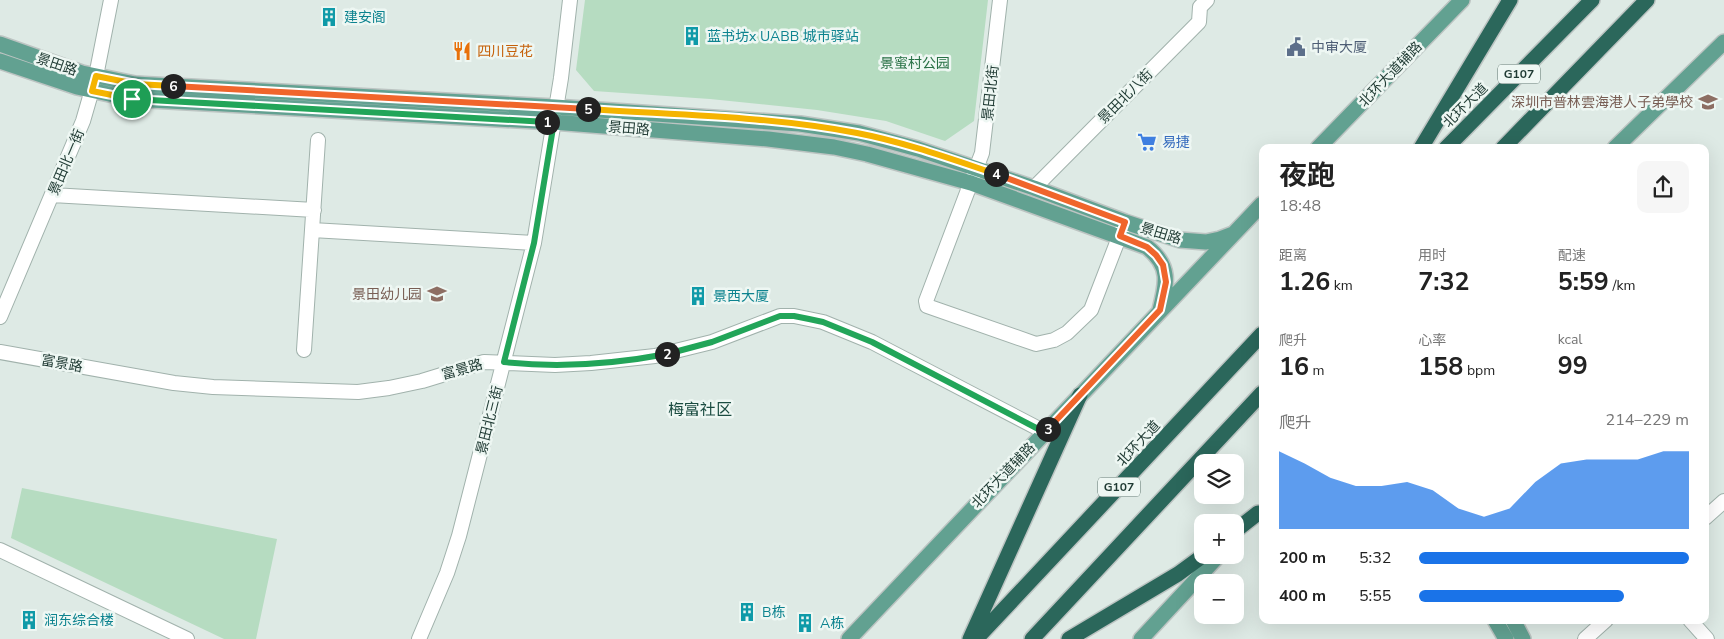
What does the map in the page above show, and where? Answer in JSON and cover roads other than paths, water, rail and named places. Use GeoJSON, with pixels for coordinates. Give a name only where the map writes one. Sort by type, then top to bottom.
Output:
{"type":"FeatureCollection","features":[{"type":"Feature","properties":{"kind":"highway"},"geometry":{"type":"LineString","coordinates":[[1423,144],[1510,0]]}},
{"type":"Feature","properties":{"kind":"highway","name":"北环大道"},"geometry":{"type":"LineString","coordinates":[[1450,144],[1592,0]]}},
{"type":"Feature","properties":{"kind":"highway","name":"G107"},"geometry":{"type":"LineString","coordinates":[[1507,144],[1647,0]]}},
{"type":"Feature","properties":{"kind":"highway","name":"北环大道"},"geometry":{"type":"LineString","coordinates":[[976,639],[1259,337]]}},
{"type":"Feature","properties":{"kind":"highway"},"geometry":{"type":"LineString","coordinates":[[970,639],[1080,395]]}},
{"type":"Feature","properties":{"kind":"highway","name":"G107"},"geometry":{"type":"LineString","coordinates":[[1032,639],[1259,396]]}},
{"type":"Feature","properties":{"kind":"highway"},"geometry":{"type":"LineString","coordinates":[[1244,523],[1259,511]]}},
{"type":"Feature","properties":{"kind":"highway"},"geometry":{"type":"LineString","coordinates":[[1069,639],[1178,574],[1194,562]]}},
{"type":"Feature","properties":{"kind":"main road","name":"北环大道辅路"},"geometry":{"type":"LineString","coordinates":[[1322,144],[1462,0]]}},
{"type":"Feature","properties":{"kind":"main road"},"geometry":{"type":"LineString","coordinates":[[1619,144],[1724,42]]}},
{"type":"Feature","properties":{"kind":"main road","name":"景田路"},"geometry":{"type":"LineString","coordinates":[[0,44],[71,69],[94,84],[123,97],[153,101],[800,124],[859,133],[918,149],[1034,188],[1122,229],[1147,247],[1163,265],[1166,282],[1160,310]]}},
{"type":"Feature","properties":{"kind":"main road","name":"景田路"},"geometry":{"type":"LineString","coordinates":[[0,61],[63,83],[94,84]]}},
{"type":"Feature","properties":{"kind":"main road","name":"景田路"},"geometry":{"type":"LineString","coordinates":[[554,115],[827,146],[867,154],[971,183],[1122,229],[1191,242],[1213,241],[1233,234]]}},
{"type":"Feature","properties":{"kind":"main road","name":"北环大道辅路"},"geometry":{"type":"LineString","coordinates":[[849,639],[1259,207]]}},
{"type":"Feature","properties":{"kind":"main road"},"geometry":{"type":"LineString","coordinates":[[1244,528],[1259,511]]}},
{"type":"Feature","properties":{"kind":"main road"},"geometry":{"type":"LineString","coordinates":[[1141,639],[1211,564]]}},
{"type":"Feature","properties":{"kind":"main road"},"geometry":{"type":"LineString","coordinates":[[1497,624],[1506,639]]}},
{"type":"Feature","properties":{"kind":"main road"},"geometry":{"type":"LineString","coordinates":[[1515,624],[1523,639]]}},
{"type":"Feature","properties":{"kind":"street","name":"景田北一街"},"geometry":{"type":"LineString","coordinates":[[0,317],[83,121],[94,84],[110,0]]}},
{"type":"Feature","properties":{"kind":"street","name":"景田北三街"},"geometry":{"type":"LineString","coordinates":[[554,115],[555,78],[564,0]]}},
{"type":"Feature","properties":{"kind":"street","name":"景田北三街"},"geometry":{"type":"LineString","coordinates":[[419,639],[447,573],[459,536],[534,243],[561,78],[570,0]]}},
{"type":"Feature","properties":{"kind":"street","name":"景田北街"},"geometry":{"type":"LineString","coordinates":[[1000,0],[985,144],[978,168],[926,301],[929,308],[1036,344],[1054,340],[1075,327],[1091,310],[1122,229]]}},
{"type":"Feature","properties":{"kind":"street","name":"景田北八街"},"geometry":{"type":"LineString","coordinates":[[1034,188],[1199,22],[1200,7],[1207,0]]}},
{"type":"Feature","properties":{"kind":"street"},"geometry":{"type":"LineString","coordinates":[[304,350],[318,140]]}},
{"type":"Feature","properties":{"kind":"street"},"geometry":{"type":"LineString","coordinates":[[52,195],[314,210]]}},
{"type":"Feature","properties":{"kind":"street"},"geometry":{"type":"LineString","coordinates":[[312,230],[534,243]]}},
{"type":"Feature","properties":{"kind":"street","name":"富景路"},"geometry":{"type":"LineString","coordinates":[[0,352],[156,381],[214,387],[358,392],[422,381],[484,362],[555,365],[655,356],[712,342],[780,316],[794,316],[823,322],[872,342],[1044,432]]}},
{"type":"Feature","properties":{"kind":"street"},"geometry":{"type":"LineString","coordinates":[[1709,514],[1724,501]]}},
{"type":"Feature","properties":{"kind":"street"},"geometry":{"type":"LineString","coordinates":[[0,550],[187,639]]}},
{"type":"Feature","properties":{"kind":"street"},"geometry":{"type":"LineString","coordinates":[[1585,639],[1602,624]]}},
{"type":"Feature","properties":{"kind":"street"},"geometry":{"type":"LineString","coordinates":[[1694,624],[1707,639]]}},
{"type":"Feature","properties":{"kind":"place","name":"建安阁"},"geometry":{"type":"Point","coordinates":[329,17]}},
{"type":"Feature","properties":{"kind":"place","name":"蓝书坊x UABB 城市驿站"},"geometry":{"type":"Point","coordinates":[692,36]}},
{"type":"Feature","properties":{"kind":"place","name":"中审大厦"},"geometry":{"type":"Point","coordinates":[1296,47]}},
{"type":"Feature","properties":{"kind":"place","name":"四川豆花"},"geometry":{"type":"Point","coordinates":[462,51]}},
{"type":"Feature","properties":{"kind":"place","name":"深圳市普林雲海港人子弟學校"},"geometry":{"type":"Point","coordinates":[1708,102]}},
{"type":"Feature","properties":{"kind":"place","name":"易捷"},"geometry":{"type":"Point","coordinates":[1147,142]}},
{"type":"Feature","properties":{"kind":"place","name":"景田幼儿园"},"geometry":{"type":"Point","coordinates":[437,294]}},
{"type":"Feature","properties":{"kind":"place","name":"景西大厦"},"geometry":{"type":"Point","coordinates":[698,296]}},
{"type":"Feature","properties":{"kind":"place","name":"B栋"},"geometry":{"type":"Point","coordinates":[747,612]}},
{"type":"Feature","properties":{"kind":"place","name":"润东综合楼"},"geometry":{"type":"Point","coordinates":[29,620]}},
{"type":"Feature","properties":{"kind":"place","name":"A栋"},"geometry":{"type":"Point","coordinates":[805,623]}},
{"type":"Feature","properties":{"kind":"district","name":"梅富社区"},"geometry":{"type":"Point","coordinates":[700,409]}},
{"type":"Feature","properties":{"kind":"park label","name":"景蜜村公园"},"geometry":{"type":"Point","coordinates":[915,63]}}]}
